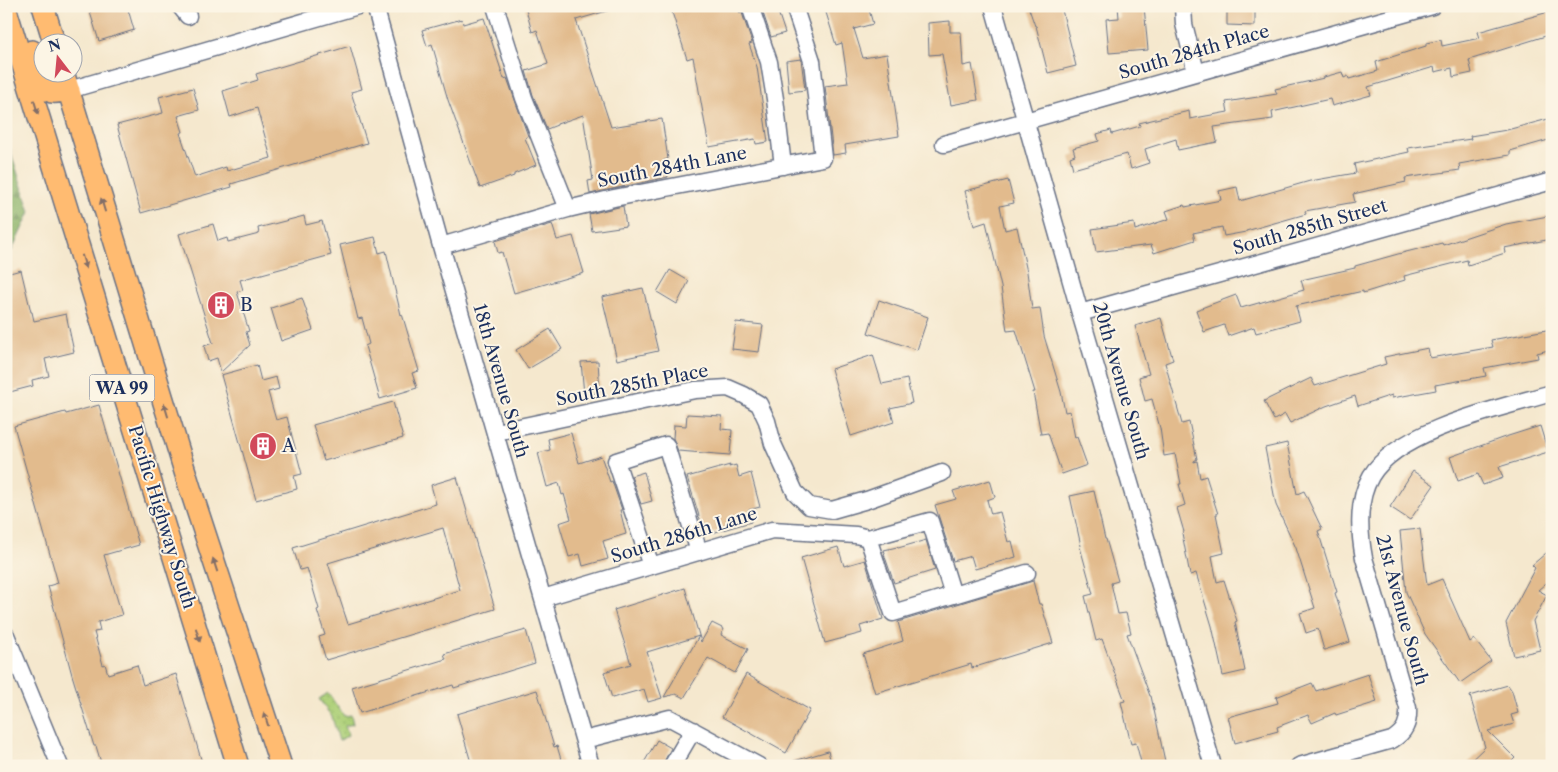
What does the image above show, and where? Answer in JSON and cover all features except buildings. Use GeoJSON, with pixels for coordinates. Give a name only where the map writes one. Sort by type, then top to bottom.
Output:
{"type":"FeatureCollection","features":[{"type":"Feature","properties":{"kind":"main road"},"geometry":{"type":"LineString","coordinates":[[11,6],[32,51]]}},
{"type":"Feature","properties":{"kind":"main road"},"geometry":{"type":"LineString","coordinates":[[42,6],[51,32]]}},
{"type":"Feature","properties":{"kind":"main road","name":"Pacific Highway South"},"geometry":{"type":"LineString","coordinates":[[6,10],[238,766]]}},
{"type":"Feature","properties":{"kind":"main road"},"geometry":{"type":"LineString","coordinates":[[44,82],[48,90],[54,92],[65,82]]}},
{"type":"Feature","properties":{"kind":"main road","name":"Pacific Highway South"},"geometry":{"type":"LineString","coordinates":[[66,82],[187,478],[282,766]]}},
{"type":"Feature","properties":{"kind":"street"},"geometry":{"type":"LineString","coordinates":[[82,77],[358,6]]}},
{"type":"Feature","properties":{"kind":"street","name":"18th Avenue South"},"geometry":{"type":"LineString","coordinates":[[375,6],[441,246],[592,766]]}},
{"type":"Feature","properties":{"kind":"street"},"geometry":{"type":"LineString","coordinates":[[495,6],[524,98],[568,209]]}},
{"type":"Feature","properties":{"kind":"street"},"geometry":{"type":"LineString","coordinates":[[750,6],[769,62],[783,166]]}},
{"type":"Feature","properties":{"kind":"street","name":"South 284th Lane"},"geometry":{"type":"LineString","coordinates":[[441,246],[568,209],[614,198],[823,158],[812,61],[794,6]]}},
{"type":"Feature","properties":{"kind":"street","name":"20th Avenue South"},"geometry":{"type":"LineString","coordinates":[[993,6],[1080,313],[1213,766]]}},
{"type":"Feature","properties":{"kind":"street"},"geometry":{"type":"LineString","coordinates":[[1183,6],[1184,24],[1196,72]]}},
{"type":"Feature","properties":{"kind":"street","name":"South 284th Place"},"geometry":{"type":"LineString","coordinates":[[944,144],[1432,6]]}},
{"type":"Feature","properties":{"kind":"street","name":"South 285th Street"},"geometry":{"type":"LineString","coordinates":[[1080,313],[1552,181]]}},
{"type":"Feature","properties":{"kind":"street","name":"South 285th Place"},"geometry":{"type":"LineString","coordinates":[[496,432],[695,390],[728,388],[759,404],[767,421],[773,444],[795,492],[809,506],[832,510],[867,500],[942,473]]}},
{"type":"Feature","properties":{"kind":"street","name":"21st Avenue South"},"geometry":{"type":"LineString","coordinates":[[1299,766],[1392,740],[1398,736],[1407,724],[1408,708],[1361,542],[1360,522],[1362,503],[1371,477],[1379,465],[1405,444],[1425,434],[1484,412],[1552,393]]}},
{"type":"Feature","properties":{"kind":"street"},"geometry":{"type":"LineString","coordinates":[[651,566],[616,461],[666,445],[699,552]]}},
{"type":"Feature","properties":{"kind":"street","name":"South 286th Lane"},"geometry":{"type":"LineString","coordinates":[[543,598],[772,530],[856,535],[868,538],[930,521],[953,595]]}},
{"type":"Feature","properties":{"kind":"street"},"geometry":{"type":"LineString","coordinates":[[868,538],[893,613],[1028,573]]}},
{"type":"Feature","properties":{"kind":"street"},"geometry":{"type":"LineString","coordinates":[[6,635],[60,766]]}},
{"type":"Feature","properties":{"kind":"street"},"geometry":{"type":"LineString","coordinates":[[584,740],[670,718],[759,766]]}},
{"type":"Feature","properties":{"kind":"street"},"geometry":{"type":"LineString","coordinates":[[672,766],[693,730]]}},
{"type":"Feature","properties":{"kind":"green space"},"geometry":{"type":"Polygon","coordinates":[[[6,137],[30,212],[11,252],[6,253],[6,137]]]}},
{"type":"Feature","properties":{"kind":"green space"},"geometry":{"type":"Polygon","coordinates":[[[328,693],[344,716],[351,715],[353,724],[345,726],[348,735],[339,741],[332,717],[319,699],[328,693]]]}},
{"type":"Feature","properties":{"kind":"place","name":"B"},"geometry":{"type":"Point","coordinates":[221,305]}},
{"type":"Feature","properties":{"kind":"place","name":"A"},"geometry":{"type":"Point","coordinates":[263,446]}}]}
